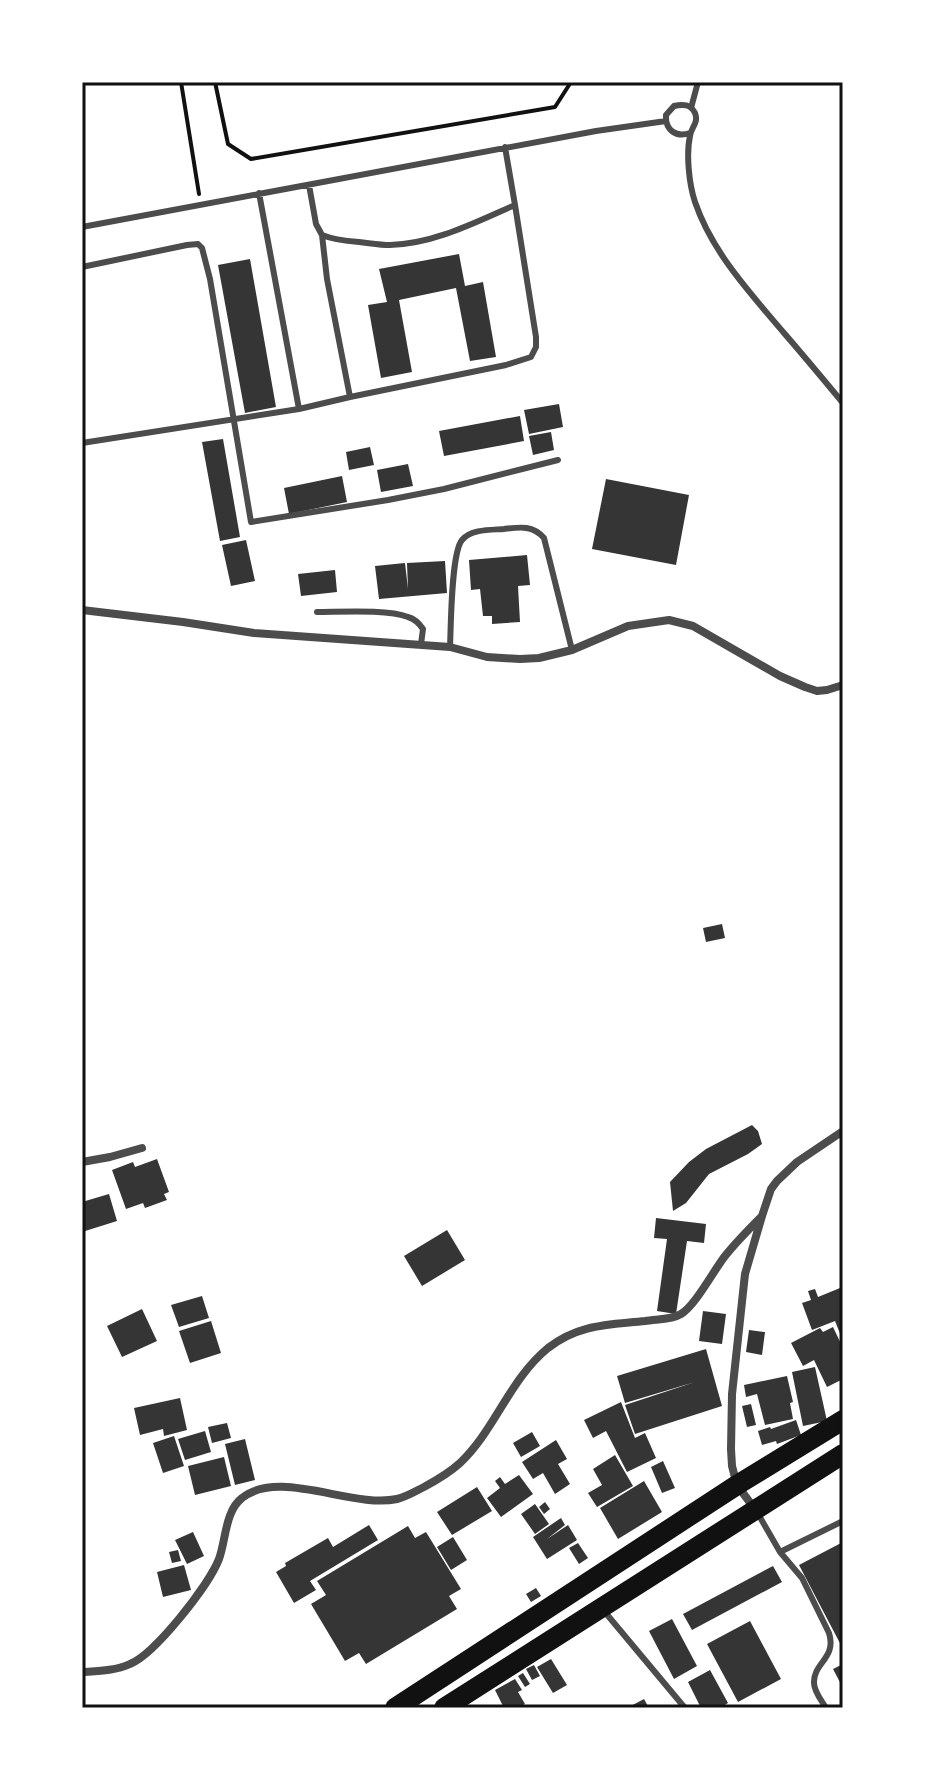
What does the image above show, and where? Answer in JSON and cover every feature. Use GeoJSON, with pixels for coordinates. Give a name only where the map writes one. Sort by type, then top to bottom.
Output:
{"type":"FeatureCollection","features":[{"type":"Feature","properties":{"kind":"highway"},"geometry":{"type":"LineString","coordinates":[[395,1708],[737,1485],[843,1420]]}},
{"type":"Feature","properties":{"kind":"highway"},"geometry":{"type":"LineString","coordinates":[[444,1708],[843,1454]]}},
{"type":"Feature","properties":{"kind":"street"},"geometry":{"type":"LineString","coordinates":[[82,610],[254,633],[450,647],[503,659],[539,658],[572,650],[628,626],[669,620],[693,626],[805,687],[817,691],[843,685]]}},
{"type":"Feature","properties":{"kind":"street"},"geometry":{"type":"LineString","coordinates":[[755,1510],[737,1485],[731,1449],[732,1394],[745,1274],[771,1189],[797,1162],[843,1131]]}},
{"type":"Feature","properties":{"kind":"street"},"geometry":{"type":"LineString","coordinates":[[82,1162],[142,1148]]}},
{"type":"Feature","properties":{"kind":"street"},"geometry":{"type":"LineString","coordinates":[[82,1672],[117,1668],[149,1652],[208,1580],[219,1560],[230,1517],[243,1496],[285,1486],[359,1499],[397,1499],[439,1479],[471,1451],[526,1369],[548,1349],[575,1331],[683,1313],[726,1255],[762,1216]]}},
{"type":"Feature","properties":{"kind":"lane"},"geometry":{"type":"LineString","coordinates":[[691,108],[698,82]]}},
{"type":"Feature","properties":{"kind":"lane"},"geometry":{"type":"LineString","coordinates":[[690,133],[672,132],[667,127],[666,115],[674,106],[686,105],[696,116],[690,133],[691,187],[711,235],[747,290],[843,403]]}},
{"type":"Feature","properties":{"kind":"lane"},"geometry":{"type":"LineString","coordinates":[[82,227],[505,147],[666,121]]}},
{"type":"Feature","properties":{"kind":"lane"},"geometry":{"type":"LineString","coordinates":[[82,443],[299,409],[531,357],[536,347],[536,337],[505,147]]}},
{"type":"Feature","properties":{"kind":"lane"},"geometry":{"type":"LineString","coordinates":[[309,185],[316,224],[322,235],[327,279],[350,397]]}},
{"type":"Feature","properties":{"kind":"lane"},"geometry":{"type":"LineString","coordinates":[[259,193],[299,409]]}},
{"type":"Feature","properties":{"kind":"lane"},"geometry":{"type":"LineString","coordinates":[[322,235],[339,240],[403,244],[448,233],[515,205]]}},
{"type":"Feature","properties":{"kind":"lane"},"geometry":{"type":"LineString","coordinates":[[82,267],[187,245],[198,244],[202,248],[210,279],[251,522],[430,492],[558,460]]}},
{"type":"Feature","properties":{"kind":"lane"},"geometry":{"type":"LineString","coordinates":[[450,647],[455,569],[463,538],[474,532],[530,527],[544,538],[572,650]]}},
{"type":"Feature","properties":{"kind":"lane"},"geometry":{"type":"LineString","coordinates":[[317,612],[408,617],[423,629],[421,644]]}},
{"type":"Feature","properties":{"kind":"lane"},"geometry":{"type":"LineString","coordinates":[[755,1510],[780,1552],[802,1578],[831,1641],[831,1650],[814,1679],[816,1691],[826,1708]]}},
{"type":"Feature","properties":{"kind":"lane"},"geometry":{"type":"LineString","coordinates":[[780,1552],[843,1521]]}},
{"type":"Feature","properties":{"kind":"lane"},"geometry":{"type":"LineString","coordinates":[[601,1608],[685,1708]]}},
{"type":"Feature","properties":{"kind":"path"},"geometry":{"type":"LineString","coordinates":[[181,82],[201,204]]}},
{"type":"Feature","properties":{"kind":"path"},"geometry":{"type":"LineString","coordinates":[[215,82],[228,144],[251,159],[555,107],[571,82]]}},
{"type":"Feature","properties":{"kind":"building"},"geometry":{"type":"Polygon","coordinates":[[[459,254],[465,286],[483,282],[496,357],[470,361],[456,288],[399,300],[412,372],[381,378],[368,305],[387,302],[379,269],[459,254]]]}},
{"type":"Feature","properties":{"kind":"building"},"geometry":{"type":"Polygon","coordinates":[[[250,259],[276,407],[245,413],[218,265],[250,259]]]}},
{"type":"Feature","properties":{"kind":"building"},"geometry":{"type":"Polygon","coordinates":[[[559,404],[563,427],[529,434],[524,410],[559,404]]]}},
{"type":"Feature","properties":{"kind":"building"},"geometry":{"type":"Polygon","coordinates":[[[520,416],[524,441],[444,456],[439,431],[520,416]]]}},
{"type":"Feature","properties":{"kind":"building"},"geometry":{"type":"Polygon","coordinates":[[[551,432],[554,450],[533,455],[529,436],[551,432]]]}},
{"type":"Feature","properties":{"kind":"building"},"geometry":{"type":"Polygon","coordinates":[[[223,439],[240,537],[220,541],[202,442],[223,439]]]}},
{"type":"Feature","properties":{"kind":"building"},"geometry":{"type":"Polygon","coordinates":[[[370,447],[374,465],[349,470],[346,452],[370,447]]]}},
{"type":"Feature","properties":{"kind":"building"},"geometry":{"type":"Polygon","coordinates":[[[408,464],[413,486],[381,492],[377,470],[408,464]]]}},
{"type":"Feature","properties":{"kind":"building"},"geometry":{"type":"Polygon","coordinates":[[[342,476],[347,502],[289,514],[284,488],[342,476]]]}},
{"type":"Feature","properties":{"kind":"building"},"geometry":{"type":"Polygon","coordinates":[[[606,479],[689,495],[676,565],[592,549],[606,479]]]}},
{"type":"Feature","properties":{"kind":"building"},"geometry":{"type":"Polygon","coordinates":[[[246,540],[255,581],[231,586],[222,545],[246,540]]]}},
{"type":"Feature","properties":{"kind":"building"},"geometry":{"type":"Polygon","coordinates":[[[527,555],[530,585],[518,586],[520,622],[492,624],[492,616],[483,616],[480,589],[471,590],[469,560],[527,555]]]}},
{"type":"Feature","properties":{"kind":"building"},"geometry":{"type":"Polygon","coordinates":[[[445,561],[447,593],[379,599],[375,566],[405,563],[408,589],[407,563],[445,561]]]}},
{"type":"Feature","properties":{"kind":"building"},"geometry":{"type":"Polygon","coordinates":[[[335,570],[337,592],[301,596],[298,574],[335,570]]]}},
{"type":"Feature","properties":{"kind":"building"},"geometry":{"type":"Polygon","coordinates":[[[722,924],[725,938],[706,942],[703,928],[722,924]]]}},
{"type":"Feature","properties":{"kind":"building"},"geometry":{"type":"Polygon","coordinates":[[[752,1125],[758,1131],[762,1144],[709,1174],[686,1203],[673,1211],[670,1182],[706,1149],[752,1125]]]}},
{"type":"Feature","properties":{"kind":"building"},"geometry":{"type":"Polygon","coordinates":[[[157,1159],[169,1192],[164,1194],[167,1200],[145,1208],[143,1203],[126,1209],[112,1170],[133,1162],[135,1167],[157,1159]]]}},
{"type":"Feature","properties":{"kind":"building"},"geometry":{"type":"Polygon","coordinates":[[[109,1194],[117,1221],[82,1232],[82,1202],[109,1194]]]}},
{"type":"Feature","properties":{"kind":"building"},"geometry":{"type":"Polygon","coordinates":[[[656,1218],[706,1224],[704,1243],[687,1241],[676,1314],[657,1311],[667,1239],[654,1238],[656,1218]]]}},
{"type":"Feature","properties":{"kind":"building"},"geometry":{"type":"Polygon","coordinates":[[[447,1230],[465,1260],[422,1286],[404,1256],[447,1230]]]}},
{"type":"Feature","properties":{"kind":"building"},"geometry":{"type":"Polygon","coordinates":[[[840,1288],[843,1295],[843,1341],[835,1321],[812,1330],[802,1303],[811,1300],[808,1291],[815,1289],[818,1297],[840,1288]]]}},
{"type":"Feature","properties":{"kind":"building"},"geometry":{"type":"Polygon","coordinates":[[[202,1296],[209,1318],[179,1327],[171,1305],[202,1296]]]}},
{"type":"Feature","properties":{"kind":"building"},"geometry":{"type":"Polygon","coordinates":[[[142,1309],[157,1341],[122,1357],[107,1326],[142,1309]]]}},
{"type":"Feature","properties":{"kind":"building"},"geometry":{"type":"Polygon","coordinates":[[[703,1311],[726,1314],[722,1344],[699,1341],[703,1311]]]}},
{"type":"Feature","properties":{"kind":"building"},"geometry":{"type":"Polygon","coordinates":[[[211,1321],[221,1353],[190,1363],[179,1331],[211,1321]]]}},
{"type":"Feature","properties":{"kind":"building"},"geometry":{"type":"Polygon","coordinates":[[[833,1327],[843,1348],[843,1379],[827,1387],[814,1360],[803,1366],[791,1343],[820,1328],[823,1332],[833,1327]]]}},
{"type":"Feature","properties":{"kind":"building"},"geometry":{"type":"Polygon","coordinates":[[[749,1330],[765,1332],[762,1355],[746,1352],[749,1330]]]}},
{"type":"Feature","properties":{"kind":"building"},"geometry":{"type":"Polygon","coordinates":[[[706,1349],[722,1406],[635,1434],[625,1405],[695,1382],[625,1403],[617,1376],[706,1349]]]}},
{"type":"Feature","properties":{"kind":"building"},"geometry":{"type":"Polygon","coordinates":[[[815,1367],[827,1421],[803,1426],[792,1372],[815,1367]]]}},
{"type":"Feature","properties":{"kind":"building"},"geometry":{"type":"Polygon","coordinates":[[[787,1376],[793,1419],[765,1425],[757,1394],[746,1397],[744,1385],[787,1376]]]}},
{"type":"Feature","properties":{"kind":"building"},"geometry":{"type":"Polygon","coordinates":[[[180,1398],[187,1430],[164,1436],[163,1429],[140,1435],[134,1408],[180,1398]]]}},
{"type":"Feature","properties":{"kind":"building"},"geometry":{"type":"Polygon","coordinates":[[[621,1402],[635,1438],[645,1433],[656,1458],[627,1472],[606,1431],[593,1438],[584,1420],[621,1402]]]}},
{"type":"Feature","properties":{"kind":"building"},"geometry":{"type":"Polygon","coordinates":[[[751,1404],[756,1425],[747,1427],[742,1406],[751,1404]]]}},
{"type":"Feature","properties":{"kind":"building"},"geometry":{"type":"Polygon","coordinates":[[[796,1420],[801,1435],[777,1444],[776,1441],[762,1445],[758,1431],[796,1420]]]}},
{"type":"Feature","properties":{"kind":"building"},"geometry":{"type":"Polygon","coordinates":[[[227,1423],[231,1438],[212,1443],[208,1427],[227,1423]]]}},
{"type":"Feature","properties":{"kind":"building"},"geometry":{"type":"Polygon","coordinates":[[[205,1431],[211,1452],[185,1460],[178,1439],[205,1431]]]}},
{"type":"Feature","properties":{"kind":"building"},"geometry":{"type":"Polygon","coordinates":[[[532,1432],[540,1446],[521,1457],[513,1443],[532,1432]]]}},
{"type":"Feature","properties":{"kind":"building"},"geometry":{"type":"Polygon","coordinates":[[[174,1436],[184,1466],[163,1473],[153,1443],[174,1436]]]}},
{"type":"Feature","properties":{"kind":"building"},"geometry":{"type":"Polygon","coordinates":[[[245,1439],[255,1480],[235,1485],[225,1444],[245,1439]]]}},
{"type":"Feature","properties":{"kind":"building"},"geometry":{"type":"Polygon","coordinates":[[[556,1440],[567,1459],[558,1464],[570,1484],[555,1494],[543,1473],[533,1479],[522,1462],[556,1440]]]}},
{"type":"Feature","properties":{"kind":"building"},"geometry":{"type":"Polygon","coordinates":[[[615,1455],[633,1486],[597,1507],[588,1493],[602,1485],[593,1469],[615,1455]]]}},
{"type":"Feature","properties":{"kind":"building"},"geometry":{"type":"Polygon","coordinates":[[[224,1457],[231,1486],[195,1495],[188,1466],[224,1457]]]}},
{"type":"Feature","properties":{"kind":"building"},"geometry":{"type":"Polygon","coordinates":[[[663,1461],[675,1488],[662,1493],[651,1467],[663,1461]]]}},
{"type":"Feature","properties":{"kind":"building"},"geometry":{"type":"Polygon","coordinates":[[[519,1475],[533,1494],[501,1517],[487,1498],[500,1488],[495,1481],[500,1477],[505,1484],[519,1475]]]}},
{"type":"Feature","properties":{"kind":"building"},"geometry":{"type":"Polygon","coordinates":[[[644,1481],[662,1512],[618,1539],[600,1508],[644,1481]]]}},
{"type":"Feature","properties":{"kind":"building"},"geometry":{"type":"Polygon","coordinates":[[[477,1487],[492,1511],[452,1535],[437,1512],[477,1487]]]}},
{"type":"Feature","properties":{"kind":"building"},"geometry":{"type":"Polygon","coordinates":[[[545,1502],[550,1509],[544,1514],[539,1507],[545,1502]]]}},
{"type":"Feature","properties":{"kind":"building"},"geometry":{"type":"Polygon","coordinates":[[[535,1504],[549,1524],[535,1534],[521,1514],[535,1504]]]}},
{"type":"Feature","properties":{"kind":"building"},"geometry":{"type":"Polygon","coordinates":[[[561,1518],[565,1525],[547,1539],[568,1525],[577,1540],[547,1559],[533,1537],[561,1518]]]}},
{"type":"Feature","properties":{"kind":"building"},"geometry":{"type":"Polygon","coordinates":[[[369,1525],[378,1540],[310,1581],[316,1590],[294,1603],[276,1572],[286,1566],[285,1563],[328,1538],[333,1547],[369,1525]]]}},
{"type":"Feature","properties":{"kind":"building"},"geometry":{"type":"Polygon","coordinates":[[[408,1526],[415,1538],[426,1532],[461,1589],[449,1596],[457,1609],[366,1664],[359,1653],[345,1661],[311,1604],[326,1595],[317,1581],[408,1526]]]}},
{"type":"Feature","properties":{"kind":"building"},"geometry":{"type":"Polygon","coordinates":[[[193,1532],[204,1556],[187,1564],[175,1540],[193,1532]]]}},
{"type":"Feature","properties":{"kind":"building"},"geometry":{"type":"Polygon","coordinates":[[[453,1537],[467,1560],[451,1570],[437,1547],[453,1537]]]}},
{"type":"Feature","properties":{"kind":"building"},"geometry":{"type":"Polygon","coordinates":[[[843,1542],[843,1649],[799,1565],[843,1542]]]}},
{"type":"Feature","properties":{"kind":"building"},"geometry":{"type":"Polygon","coordinates":[[[578,1543],[588,1558],[579,1564],[569,1548],[578,1543]]]}},
{"type":"Feature","properties":{"kind":"building"},"geometry":{"type":"Polygon","coordinates":[[[178,1550],[181,1561],[172,1563],[169,1552],[178,1550]]]}},
{"type":"Feature","properties":{"kind":"building"},"geometry":{"type":"Polygon","coordinates":[[[184,1565],[191,1590],[163,1597],[157,1572],[184,1565]]]}},
{"type":"Feature","properties":{"kind":"building"},"geometry":{"type":"Polygon","coordinates":[[[773,1566],[782,1582],[692,1630],[683,1614],[773,1566]]]}},
{"type":"Feature","properties":{"kind":"building"},"geometry":{"type":"Polygon","coordinates":[[[536,1588],[541,1596],[531,1602],[526,1594],[536,1588]]]}},
{"type":"Feature","properties":{"kind":"building"},"geometry":{"type":"Polygon","coordinates":[[[672,1619],[697,1666],[674,1679],[649,1631],[672,1619]]]}},
{"type":"Feature","properties":{"kind":"building"},"geometry":{"type":"Polygon","coordinates":[[[750,1621],[781,1679],[738,1702],[707,1644],[750,1621]]]}},
{"type":"Feature","properties":{"kind":"building"},"geometry":{"type":"Polygon","coordinates":[[[551,1659],[567,1685],[553,1693],[537,1667],[551,1659]]]}},
{"type":"Feature","properties":{"kind":"building"},"geometry":{"type":"Polygon","coordinates":[[[843,1664],[843,1688],[833,1669],[843,1664]]]}},
{"type":"Feature","properties":{"kind":"building"},"geometry":{"type":"Polygon","coordinates":[[[534,1665],[540,1676],[532,1680],[526,1669],[534,1665]]]}},
{"type":"Feature","properties":{"kind":"building"},"geometry":{"type":"Polygon","coordinates":[[[710,1670],[728,1703],[720,1708],[701,1708],[688,1682],[710,1670]]]}},
{"type":"Feature","properties":{"kind":"building"},"geometry":{"type":"Polygon","coordinates":[[[523,1673],[530,1684],[525,1687],[518,1676],[523,1673]]]}},
{"type":"Feature","properties":{"kind":"building"},"geometry":{"type":"Polygon","coordinates":[[[515,1679],[522,1690],[518,1692],[525,1704],[518,1708],[504,1708],[495,1690],[515,1679]]]}},
{"type":"Feature","properties":{"kind":"building"},"geometry":{"type":"Polygon","coordinates":[[[644,1699],[649,1708],[627,1708],[644,1699]]]}}]}
